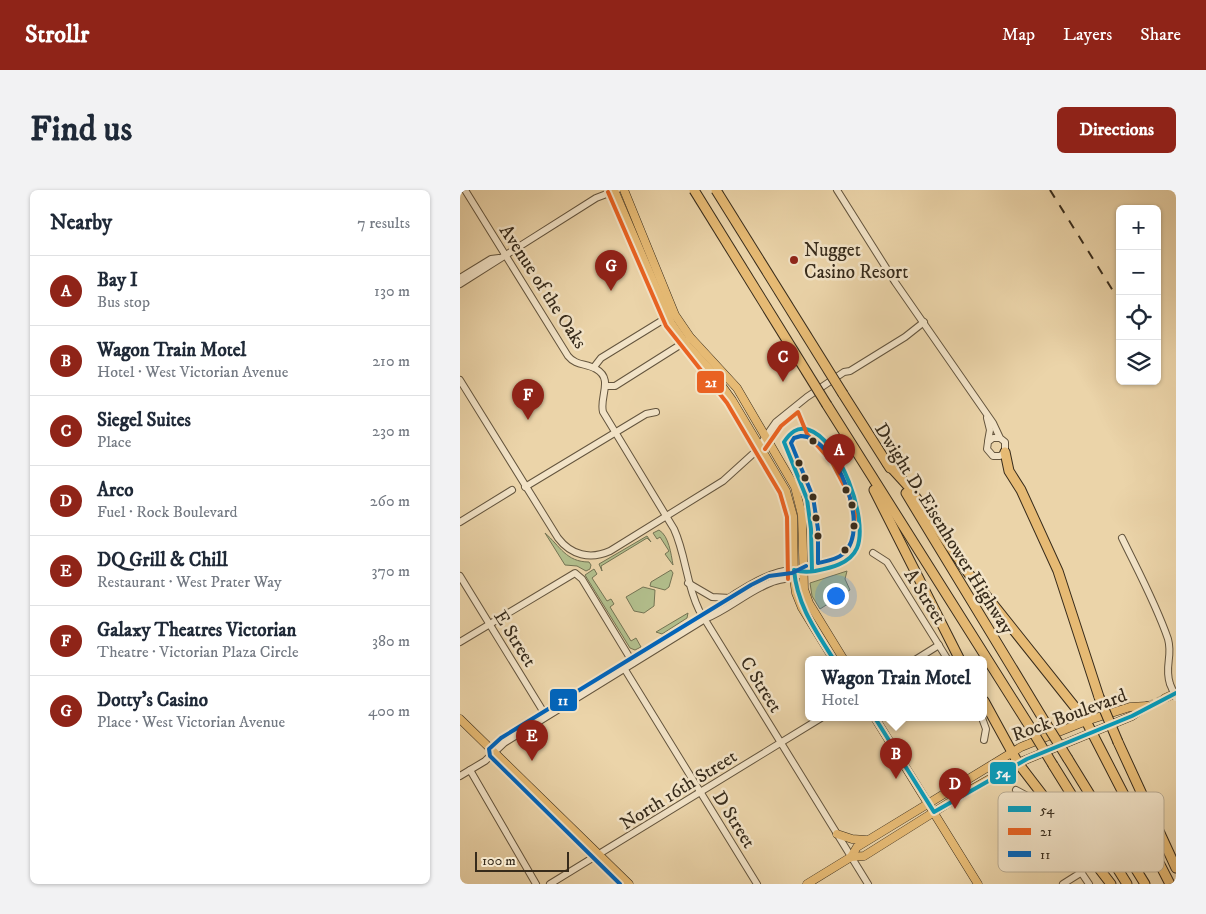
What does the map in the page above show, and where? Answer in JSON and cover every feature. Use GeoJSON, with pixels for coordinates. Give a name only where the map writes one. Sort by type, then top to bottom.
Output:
{"type":"FeatureCollection","features":[{"type":"Feature","properties":{"kind":"highway","name":"Dwight D. Eisenhower Highway"},"geometry":{"type":"LineString","coordinates":[[694,190],[985,656]]}},
{"type":"Feature","properties":{"kind":"highway","name":"Dwight D. Eisenhower Highway"},"geometry":{"type":"LineString","coordinates":[[716,190],[887,463],[1088,792]]}},
{"type":"Feature","properties":{"kind":"highway"},"geometry":{"type":"LineString","coordinates":[[1005,452],[1009,471],[1021,490],[1058,572],[1099,697],[1141,792]]}},
{"type":"Feature","properties":{"kind":"highway"},"geometry":{"type":"LineString","coordinates":[[887,463],[908,486],[969,574],[1086,721],[1123,792]]}},
{"type":"Feature","properties":{"kind":"highway"},"geometry":{"type":"LineString","coordinates":[[864,464],[877,496],[958,656]]}},
{"type":"Feature","properties":{"kind":"highway","name":"Dwight D. Eisenhower Highway"},"geometry":{"type":"LineString","coordinates":[[987,660],[1070,792]]}},
{"type":"Feature","properties":{"kind":"highway"},"geometry":{"type":"LineString","coordinates":[[987,707],[1011,752],[1040,792]]}},
{"type":"Feature","properties":{"kind":"highway"},"geometry":{"type":"LineString","coordinates":[[1164,842],[1176,868]]}},
{"type":"Feature","properties":{"kind":"highway"},"geometry":{"type":"LineString","coordinates":[[1102,872],[1111,884]]}},
{"type":"Feature","properties":{"kind":"highway","name":"Dwight D. Eisenhower Highway"},"geometry":{"type":"LineString","coordinates":[[1120,872],[1127,884]]}},
{"type":"Feature","properties":{"kind":"highway","name":"Dwight D. Eisenhower Highway"},"geometry":{"type":"LineString","coordinates":[[1138,872],[1145,884]]}},
{"type":"Feature","properties":{"kind":"highway"},"geometry":{"type":"LineString","coordinates":[[1164,872],[1170,884]]}},
{"type":"Feature","properties":{"kind":"main road"},"geometry":{"type":"LineString","coordinates":[[615,190],[671,315],[712,370],[760,445],[791,502],[794,574],[802,608],[832,656]]}},
{"type":"Feature","properties":{"kind":"main road"},"geometry":{"type":"LineString","coordinates":[[624,190],[671,315]]}},
{"type":"Feature","properties":{"kind":"main road"},"geometry":{"type":"LineString","coordinates":[[688,340],[737,388],[789,474],[800,501],[804,590],[809,603],[842,656]]}},
{"type":"Feature","properties":{"kind":"main road"},"geometry":{"type":"LineString","coordinates":[[1165,698],[1176,693]]}},
{"type":"Feature","properties":{"kind":"main road","name":"Rock Boulevard"},"geometry":{"type":"LineString","coordinates":[[808,884],[851,857],[864,856],[1018,763],[1132,716],[1147,706],[1130,707],[1086,721],[1011,752],[868,840],[854,850],[851,857]]}},
{"type":"Feature","properties":{"kind":"main road"},"geometry":{"type":"LineString","coordinates":[[460,719],[628,884]]}},
{"type":"Feature","properties":{"kind":"main road"},"geometry":{"type":"LineString","coordinates":[[877,721],[978,884]]}},
{"type":"Feature","properties":{"kind":"main road"},"geometry":{"type":"LineString","coordinates":[[837,834],[855,840],[868,840]]}},
{"type":"Feature","properties":{"kind":"street","name":"Avenue of the Oaks"},"geometry":{"type":"LineString","coordinates":[[466,190],[568,356],[576,363],[594,367],[603,375],[606,386]]}},
{"type":"Feature","properties":{"kind":"street"},"geometry":{"type":"LineString","coordinates":[[460,278],[491,259],[498,258],[602,194],[615,190]]}},
{"type":"Feature","properties":{"kind":"street"},"geometry":{"type":"LineString","coordinates":[[837,190],[987,418],[993,424],[1006,446],[1005,452],[996,457],[990,455],[987,449],[990,434],[987,418]]}},
{"type":"Feature","properties":{"kind":"street"},"geometry":{"type":"LineString","coordinates":[[460,284],[494,264],[498,258]]}},
{"type":"Feature","properties":{"kind":"street"},"geometry":{"type":"LineString","coordinates":[[594,367],[601,358],[671,315]]}},
{"type":"Feature","properties":{"kind":"street"},"geometry":{"type":"LineString","coordinates":[[460,380],[558,538],[568,548],[581,555],[594,556],[610,551],[727,478],[760,445],[776,422],[796,405],[826,384],[883,352],[924,322]]}},
{"type":"Feature","properties":{"kind":"street"},"geometry":{"type":"LineString","coordinates":[[667,516],[602,409],[606,386],[615,386],[688,340]]}},
{"type":"Feature","properties":{"kind":"street"},"geometry":{"type":"LineString","coordinates":[[526,487],[646,414],[656,412]]}},
{"type":"Feature","properties":{"kind":"street"},"geometry":{"type":"LineString","coordinates":[[988,442],[993,438],[1000,438]]}},
{"type":"Feature","properties":{"kind":"street"},"geometry":{"type":"LineString","coordinates":[[460,522],[512,490]]}},
{"type":"Feature","properties":{"kind":"street","name":"C Street"},"geometry":{"type":"LineString","coordinates":[[667,516],[680,542],[688,583],[704,619],[868,884]]}},
{"type":"Feature","properties":{"kind":"street"},"geometry":{"type":"LineString","coordinates":[[1122,538],[1149,592],[1168,640],[1171,653],[1166,672],[1176,698]]}},
{"type":"Feature","properties":{"kind":"street","name":"A Street"},"geometry":{"type":"LineString","coordinates":[[873,553],[887,562],[945,656]]}},
{"type":"Feature","properties":{"kind":"street"},"geometry":{"type":"LineString","coordinates":[[460,642],[576,573],[582,579],[633,663]]}},
{"type":"Feature","properties":{"kind":"street"},"geometry":{"type":"LineString","coordinates":[[704,619],[715,608],[764,578],[803,573]]}},
{"type":"Feature","properties":{"kind":"street"},"geometry":{"type":"LineString","coordinates":[[460,776],[504,743],[704,619],[718,614],[769,583],[794,574]]}},
{"type":"Feature","properties":{"kind":"street","name":"E Street"},"geometry":{"type":"LineString","coordinates":[[460,576],[546,716]]}},
{"type":"Feature","properties":{"kind":"street"},"geometry":{"type":"LineString","coordinates":[[688,583],[712,597],[732,598]]}},
{"type":"Feature","properties":{"kind":"street"},"geometry":{"type":"LineString","coordinates":[[922,656],[939,646]]}},
{"type":"Feature","properties":{"kind":"street","name":"D Street"},"geometry":{"type":"LineString","coordinates":[[624,668],[757,884]]}},
{"type":"Feature","properties":{"kind":"street","name":"North 16th Street"},"geometry":{"type":"LineString","coordinates":[[550,884],[701,793],[815,721]]}},
{"type":"Feature","properties":{"kind":"street"},"geometry":{"type":"LineString","coordinates":[[983,721],[986,729],[984,740]]}},
{"type":"Feature","properties":{"kind":"street"},"geometry":{"type":"LineString","coordinates":[[470,770],[536,884]]}},
{"type":"Feature","properties":{"kind":"street"},"geometry":{"type":"LineString","coordinates":[[1016,790],[1020,792]]}},
{"type":"Feature","properties":{"kind":"street"},"geometry":{"type":"LineString","coordinates":[[1063,884],[1082,872],[1089,884]]}},
{"type":"Feature","properties":{"kind":"green space"},"geometry":{"type":"Polygon","coordinates":[[[659,530],[667,541],[673,565],[665,554],[669,551],[660,537],[657,539],[653,533],[659,530]]]}},
{"type":"Feature","properties":{"kind":"green space"},"geometry":{"type":"Polygon","coordinates":[[[545,533],[569,556],[589,562],[591,565],[590,569],[586,571],[577,566],[565,565],[545,533]]]}},
{"type":"Feature","properties":{"kind":"green space"},"geometry":{"type":"Polygon","coordinates":[[[647,536],[651,542],[647,538],[601,566],[602,571],[599,564],[647,536]]]}},
{"type":"Feature","properties":{"kind":"green space"},"geometry":{"type":"Polygon","coordinates":[[[594,569],[597,574],[592,578],[607,601],[611,599],[614,604],[610,607],[631,641],[636,638],[641,647],[635,650],[630,648],[585,575],[594,569]]]}},
{"type":"Feature","properties":{"kind":"green space"},"geometry":{"type":"Polygon","coordinates":[[[671,570],[673,573],[669,587],[665,590],[650,586],[651,582],[671,570]]]}},
{"type":"Feature","properties":{"kind":"green space"},"geometry":{"type":"Polygon","coordinates":[[[847,571],[845,579],[850,590],[820,609],[812,596],[810,583],[847,571]]]}},
{"type":"Feature","properties":{"kind":"green space"},"geometry":{"type":"Polygon","coordinates":[[[643,587],[655,590],[654,606],[644,613],[634,611],[626,597],[643,587]]]}},
{"type":"Feature","properties":{"kind":"green space"},"geometry":{"type":"Polygon","coordinates":[[[688,613],[687,618],[662,634],[656,632],[688,613]]]}},
{"type":"Feature","properties":{"kind":"tunnel"},"geometry":{"type":"LineString","coordinates":[[1147,706],[1165,698]]}},
{"type":"Feature","properties":{"kind":"railway"},"geometry":{"type":"LineString","coordinates":[[1050,190],[1116,296]]}},
{"type":"Feature","properties":{"kind":"transit line","name":"21"},"geometry":{"type":"LineString","coordinates":[[608,192],[666,326],[727,403],[780,493],[787,517],[788,579]]}},
{"type":"Feature","properties":{"kind":"transit line","name":"21"},"geometry":{"type":"LineString","coordinates":[[765,449],[781,426],[798,412],[807,434],[832,462],[849,495],[855,515],[854,527]]}},
{"type":"Feature","properties":{"kind":"transit line","name":"54"},"geometry":{"type":"LineString","coordinates":[[812,571],[811,529],[807,499],[784,442],[791,433],[801,429],[809,430],[820,436],[831,448],[849,482],[859,519],[860,535],[857,548],[845,562],[815,571],[807,572],[794,570],[803,606],[832,656]]}},
{"type":"Feature","properties":{"kind":"transit line","name":"11"},"geometry":{"type":"LineString","coordinates":[[801,436],[814,440],[826,451],[837,467],[846,486],[852,506],[854,525],[851,542],[840,556],[818,563],[818,529],[813,497],[791,443],[794,438],[801,436]]}},
{"type":"Feature","properties":{"kind":"transit line","name":"11"},"geometry":{"type":"LineString","coordinates":[[620,884],[490,756],[489,749],[501,738],[751,585],[769,576],[792,573],[806,566]]}},
{"type":"Feature","properties":{"kind":"transit line","name":"54"},"geometry":{"type":"LineString","coordinates":[[877,721],[934,812],[1027,759],[1132,716],[1176,693]]}},
{"type":"Feature","properties":{"kind":"place","name":"Nugget Casino Resort"},"geometry":{"type":"Point","coordinates":[794,260]}},
{"type":"Feature","properties":{"kind":"place","name":"Dotty's Casino"},"geometry":{"type":"Point","coordinates":[611,291]}},
{"type":"Feature","properties":{"kind":"place","name":"Siegel Suites"},"geometry":{"type":"Point","coordinates":[783,382]}},
{"type":"Feature","properties":{"kind":"place","name":"Galaxy Theatres Victorian"},"geometry":{"type":"Point","coordinates":[528,420]}},
{"type":"Feature","properties":{"kind":"place","name":"Bay I"},"geometry":{"type":"Point","coordinates":[839,475]}},
{"type":"Feature","properties":{"kind":"place","name":"DQ Grill & Chill"},"geometry":{"type":"Point","coordinates":[532,761]}},
{"type":"Feature","properties":{"kind":"place","name":"Wagon Train Motel"},"geometry":{"type":"Point","coordinates":[896,779]}},
{"type":"Feature","properties":{"kind":"place","name":"Arco"},"geometry":{"type":"Point","coordinates":[955,809]}}]}
